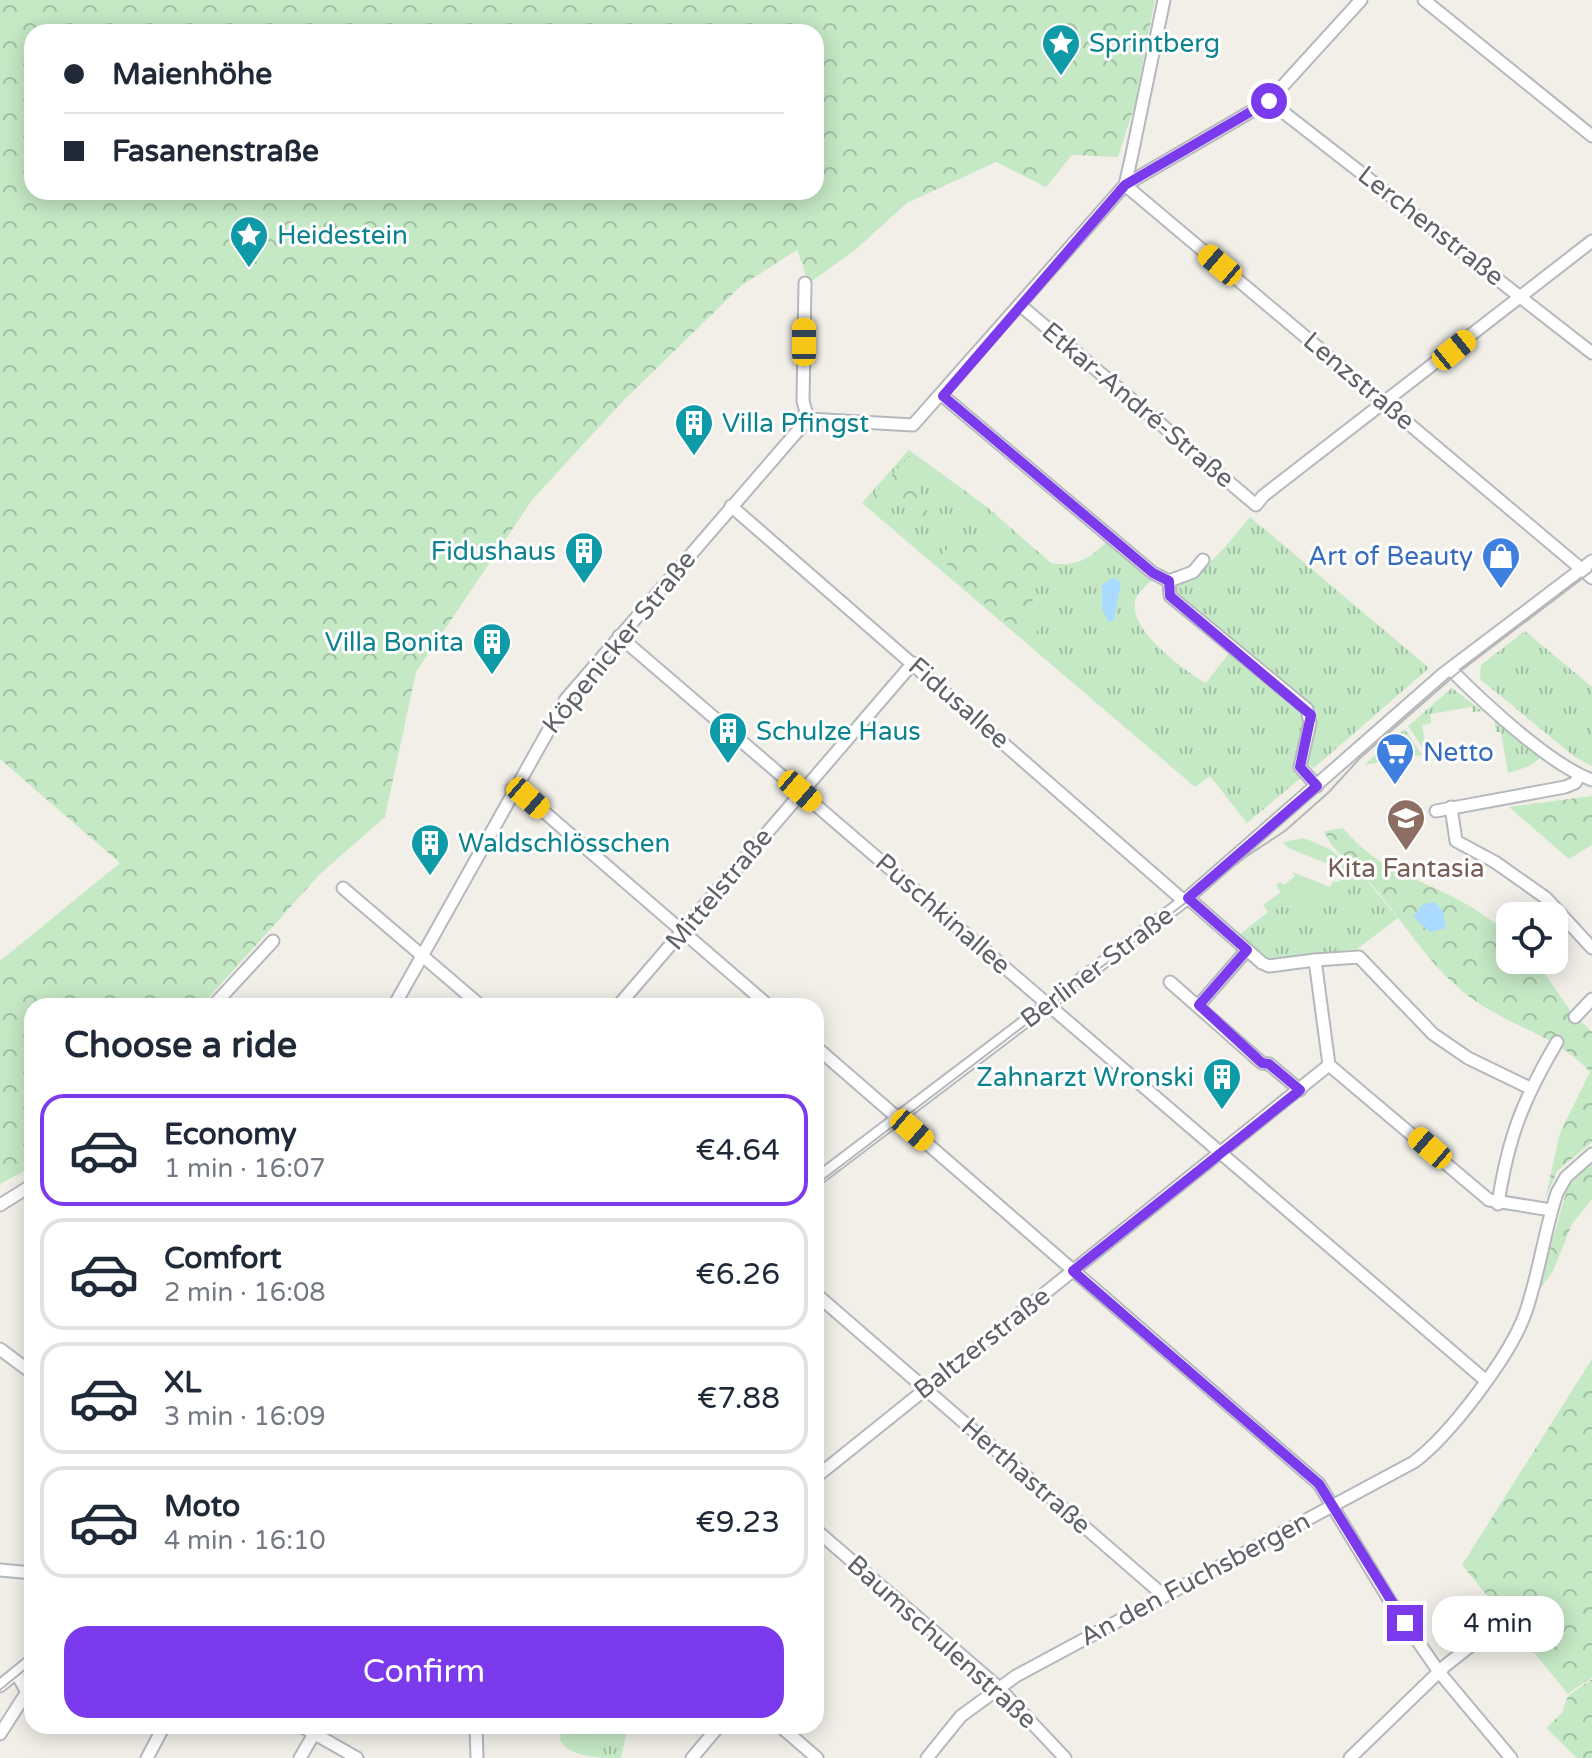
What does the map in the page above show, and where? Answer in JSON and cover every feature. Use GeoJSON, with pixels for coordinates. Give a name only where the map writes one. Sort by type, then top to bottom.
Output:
{"type":"FeatureCollection","features":[{"type":"Feature","properties":{"kind":"street"},"geometry":{"type":"LineString","coordinates":[[1125,185],[1164,0]]}},
{"type":"Feature","properties":{"kind":"street"},"geometry":{"type":"LineString","coordinates":[[805,283],[803,401],[808,419],[913,425],[943,396],[1125,185],[1269,101],[1361,0]]}},
{"type":"Feature","properties":{"kind":"street"},"geometry":{"type":"LineString","coordinates":[[1424,0],[1592,136]]}},
{"type":"Feature","properties":{"kind":"street","name":"Lerchenstraße"},"geometry":{"type":"LineString","coordinates":[[1269,101],[1592,353]]}},
{"type":"Feature","properties":{"kind":"street","name":"Lenzstraße"},"geometry":{"type":"LineString","coordinates":[[1125,185],[1386,404],[1587,565],[1592,578]]}},
{"type":"Feature","properties":{"kind":"street"},"geometry":{"type":"LineString","coordinates":[[1386,404],[1592,241]]}},
{"type":"Feature","properties":{"kind":"street","name":"Etkar-André-Straße"},"geometry":{"type":"LineString","coordinates":[[1020,305],[1256,505],[1263,496],[1386,404]]}},
{"type":"Feature","properties":{"kind":"street"},"geometry":{"type":"LineString","coordinates":[[943,396],[1153,573],[1169,581],[1193,572],[1203,560]]}},
{"type":"Feature","properties":{"kind":"street","name":"Köpenicker Straße"},"geometry":{"type":"LineString","coordinates":[[398,998],[552,720],[619,636],[808,419]]}},
{"type":"Feature","properties":{"kind":"street","name":"Fidusallee"},"geometry":{"type":"LineString","coordinates":[[731,506],[1247,950],[1269,966],[1359,957],[1433,1034],[1468,1058],[1530,1088]]}},
{"type":"Feature","properties":{"kind":"street","name":"Berliner Straße"},"geometry":{"type":"LineString","coordinates":[[824,1174],[1186,899],[1450,669],[1587,565]]}},
{"type":"Feature","properties":{"kind":"street"},"geometry":{"type":"LineString","coordinates":[[1169,581],[1170,596],[1307,709],[1310,723],[1300,767],[1317,786]]}},
{"type":"Feature","properties":{"kind":"street","name":"Puschkinallee"},"geometry":{"type":"LineString","coordinates":[[619,636],[1485,1380]]}},
{"type":"Feature","properties":{"kind":"street","name":"Mittelstraße"},"geometry":{"type":"LineString","coordinates":[[625,998],[913,663]]}},
{"type":"Feature","properties":{"kind":"street"},"geometry":{"type":"LineString","coordinates":[[1450,669],[1579,776],[1592,780]]}},
{"type":"Feature","properties":{"kind":"street"},"geometry":{"type":"LineString","coordinates":[[1436,811],[1565,787],[1575,783],[1579,776]]}},
{"type":"Feature","properties":{"kind":"street"},"geometry":{"type":"LineString","coordinates":[[512,789],[528,798],[760,998]]}},
{"type":"Feature","properties":{"kind":"street"},"geometry":{"type":"LineString","coordinates":[[1451,807],[1456,841],[1495,862],[1546,898],[1592,948]]}},
{"type":"Feature","properties":{"kind":"street"},"geometry":{"type":"LineString","coordinates":[[343,888],[472,998]]}},
{"type":"Feature","properties":{"kind":"street"},"geometry":{"type":"LineString","coordinates":[[220,998],[273,941]]}},
{"type":"Feature","properties":{"kind":"street"},"geometry":{"type":"LineString","coordinates":[[1199,1005],[1247,950]]}},
{"type":"Feature","properties":{"kind":"street"},"geometry":{"type":"LineString","coordinates":[[1315,960],[1329,1065],[1498,1204],[1551,1210]]}},
{"type":"Feature","properties":{"kind":"street"},"geometry":{"type":"LineString","coordinates":[[1170,982],[1262,1063],[1269,1064],[1300,1090],[1329,1065]]}},
{"type":"Feature","properties":{"kind":"street"},"geometry":{"type":"LineString","coordinates":[[1575,1017],[1592,999]]}},
{"type":"Feature","properties":{"kind":"street"},"geometry":{"type":"LineString","coordinates":[[1498,1204],[1512,1131],[1530,1088],[1557,1042]]}},
{"type":"Feature","properties":{"kind":"street"},"geometry":{"type":"LineString","coordinates":[[824,1054],[1319,1484],[1330,1507],[1439,1672],[1511,1758]]}},
{"type":"Feature","properties":{"kind":"street","name":"Baltzerstraße"},"geometry":{"type":"LineString","coordinates":[[824,1470],[1300,1090]]}},
{"type":"Feature","properties":{"kind":"street","name":"An den Fuchsbergen"},"geometry":{"type":"LineString","coordinates":[[927,1758],[961,1716],[998,1687],[1163,1595],[1414,1462],[1434,1447],[1515,1338],[1526,1311],[1551,1210],[1566,1177],[1592,1154]]}},
{"type":"Feature","properties":{"kind":"street"},"geometry":{"type":"LineString","coordinates":[[0,1205],[24,1190]]}},
{"type":"Feature","properties":{"kind":"street","name":"Herthastraße"},"geometry":{"type":"LineString","coordinates":[[824,1301],[1163,1595]]}},
{"type":"Feature","properties":{"kind":"street"},"geometry":{"type":"LineString","coordinates":[[0,1349],[24,1367]]}},
{"type":"Feature","properties":{"kind":"street","name":"Baumschulenstraße"},"geometry":{"type":"LineString","coordinates":[[824,1537],[998,1687],[1065,1758]]}},
{"type":"Feature","properties":{"kind":"street"},"geometry":{"type":"LineString","coordinates":[[0,1570],[24,1572]]}},
{"type":"Feature","properties":{"kind":"street"},"geometry":{"type":"LineString","coordinates":[[1350,1758],[1439,1672],[1503,1620]]}},
{"type":"Feature","properties":{"kind":"street"},"geometry":{"type":"LineString","coordinates":[[0,1686],[24,1666]]}},
{"type":"Feature","properties":{"kind":"street"},"geometry":{"type":"LineString","coordinates":[[16,1673],[24,1687]]}},
{"type":"Feature","properties":{"kind":"street"},"geometry":{"type":"LineString","coordinates":[[0,1734],[24,1697]]}},
{"type":"Feature","properties":{"kind":"street"},"geometry":{"type":"LineString","coordinates":[[147,1758],[160,1734]]}},
{"type":"Feature","properties":{"kind":"street"},"geometry":{"type":"LineString","coordinates":[[300,1758],[314,1734],[357,1758]]}},
{"type":"Feature","properties":{"kind":"street"},"geometry":{"type":"LineString","coordinates":[[476,1734],[477,1758]]}},
{"type":"Feature","properties":{"kind":"street"},"geometry":{"type":"LineString","coordinates":[[692,1758],[712,1734]]}},
{"type":"Feature","properties":{"kind":"street"},"geometry":{"type":"LineString","coordinates":[[789,1734],[817,1758]]}},
{"type":"Feature","properties":{"kind":"green space"},"geometry":{"type":"Polygon","coordinates":[[[0,0],[1155,0],[1135,104],[1118,157],[1072,155],[1046,187],[996,162],[907,203],[855,250],[809,283],[797,250],[742,285],[622,402],[532,500],[416,672],[385,817],[321,873],[208,998],[24,998],[24,1171],[0,1184],[0,961],[120,863],[0,759],[0,0]]]}},
{"type":"Feature","properties":{"kind":"green space"},"geometry":{"type":"Polygon","coordinates":[[[909,450],[987,507],[1051,563],[1075,563],[1096,552],[1108,540],[1153,579],[1137,595],[1135,610],[1148,635],[1172,659],[1206,683],[1232,649],[1306,712],[1294,760],[1303,776],[1247,823],[1210,776],[1195,787],[862,503],[909,450]]]}},
{"type":"Feature","properties":{"kind":"green space"},"geometry":{"type":"Polygon","coordinates":[[[909,456],[917,467],[922,504],[944,529],[923,528],[918,511],[901,499],[880,506],[866,503],[909,456]]]}},
{"type":"Feature","properties":{"kind":"green space"},"geometry":{"type":"Polygon","coordinates":[[[1250,517],[1429,668],[1314,768],[1306,763],[1317,713],[1177,596],[1173,583],[1207,565],[1250,517]]]}},
{"type":"Feature","properties":{"kind":"green space"},"geometry":{"type":"Polygon","coordinates":[[[987,534],[1011,538],[1042,561],[1043,573],[1036,578],[1032,604],[1042,627],[1032,635],[1020,634],[950,574],[943,552],[958,542],[987,534]]]}},
{"type":"Feature","properties":{"kind":"green space"},"geometry":{"type":"Polygon","coordinates":[[[1525,631],[1592,687],[1592,766],[1575,757],[1480,679],[1481,665],[1525,631]]]}},
{"type":"Feature","properties":{"kind":"green space"},"geometry":{"type":"Polygon","coordinates":[[[1452,688],[1482,711],[1473,712],[1472,707],[1430,714],[1431,723],[1422,725],[1427,754],[1408,726],[1452,688]]]}},
{"type":"Feature","properties":{"kind":"green space"},"geometry":{"type":"Polygon","coordinates":[[[1494,719],[1540,758],[1530,766],[1508,773],[1501,732],[1496,732],[1494,719]]]}},
{"type":"Feature","properties":{"kind":"green space"},"geometry":{"type":"Polygon","coordinates":[[[1405,729],[1422,755],[1364,765],[1405,729]]]}},
{"type":"Feature","properties":{"kind":"green space"},"geometry":{"type":"Polygon","coordinates":[[[1592,796],[1592,845],[1569,859],[1509,807],[1592,796]]]}},
{"type":"Feature","properties":{"kind":"green space"},"geometry":{"type":"Polygon","coordinates":[[[1343,828],[1379,860],[1488,918],[1496,924],[1496,974],[1545,974],[1570,1010],[1592,1032],[1592,1142],[1557,1171],[1545,1200],[1560,1133],[1590,1072],[1551,1041],[1491,1011],[1461,990],[1420,947],[1372,885],[1333,847],[1324,831],[1343,828]]]}},
{"type":"Feature","properties":{"kind":"green space"},"geometry":{"type":"Polygon","coordinates":[[[1304,838],[1330,849],[1363,878],[1331,903],[1280,907],[1268,912],[1263,905],[1281,892],[1276,885],[1280,882],[1284,885],[1295,876],[1292,872],[1330,887],[1333,881],[1339,882],[1343,870],[1288,848],[1283,842],[1304,838]]]}},
{"type":"Feature","properties":{"kind":"green space"},"geometry":{"type":"Polygon","coordinates":[[[1364,877],[1398,918],[1357,949],[1270,959],[1239,935],[1268,912],[1280,907],[1331,903],[1364,877]]]}},
{"type":"Feature","properties":{"kind":"green space"},"geometry":{"type":"Polygon","coordinates":[[[1592,1163],[1592,1199],[1572,1224],[1553,1271],[1537,1293],[1568,1186],[1592,1163]]]}},
{"type":"Feature","properties":{"kind":"green space"},"geometry":{"type":"Polygon","coordinates":[[[1592,1359],[1592,1677],[1568,1694],[1462,1565],[1592,1359]]]}},
{"type":"Feature","properties":{"kind":"green space"},"geometry":{"type":"Polygon","coordinates":[[[1592,1679],[1592,1758],[1577,1758],[1546,1728],[1562,1713],[1568,1696],[1592,1679]]]}},
{"type":"Feature","properties":{"kind":"green space"},"geometry":{"type":"Polygon","coordinates":[[[560,1734],[626,1734],[621,1758],[578,1754],[560,1740],[560,1734]]]}},
{"type":"Feature","properties":{"kind":"water"},"geometry":{"type":"Polygon","coordinates":[[[1114,577],[1121,583],[1114,620],[1108,622],[1102,609],[1102,585],[1114,577]]]}},
{"type":"Feature","properties":{"kind":"water"},"geometry":{"type":"Polygon","coordinates":[[[1434,902],[1443,911],[1446,928],[1430,932],[1413,917],[1423,904],[1434,902]]]}},
{"type":"Feature","properties":{"kind":"tram line"},"geometry":{"type":"LineString","coordinates":[[824,1179],[1247,856],[1285,831],[1329,792],[1360,758],[1455,675],[1592,571]]}},
{"type":"Feature","properties":{"kind":"tram line"},"geometry":{"type":"LineString","coordinates":[[0,1690],[24,1670]]}},
{"type":"Feature","properties":{"kind":"place","name":"Sprintberg"},"geometry":{"type":"Point","coordinates":[1061,77]}},
{"type":"Feature","properties":{"kind":"place","name":"Heidestein"},"geometry":{"type":"Point","coordinates":[249,269]}},
{"type":"Feature","properties":{"kind":"place","name":"Villa Pfingst"},"geometry":{"type":"Point","coordinates":[694,457]}},
{"type":"Feature","properties":{"kind":"place","name":"Fidushaus"},"geometry":{"type":"Point","coordinates":[584,585]}},
{"type":"Feature","properties":{"kind":"place","name":"Art of Beauty"},"geometry":{"type":"Point","coordinates":[1501,590]}},
{"type":"Feature","properties":{"kind":"place","name":"Villa Bonita"},"geometry":{"type":"Point","coordinates":[492,676]}},
{"type":"Feature","properties":{"kind":"place","name":"Schulze Haus"},"geometry":{"type":"Point","coordinates":[728,765]}},
{"type":"Feature","properties":{"kind":"place","name":"Netto"},"geometry":{"type":"Point","coordinates":[1395,786]}},
{"type":"Feature","properties":{"kind":"place","name":"Kita Fantasia"},"geometry":{"type":"Point","coordinates":[1406,852]}},
{"type":"Feature","properties":{"kind":"place","name":"Waldschlösschen"},"geometry":{"type":"Point","coordinates":[430,877]}},
{"type":"Feature","properties":{"kind":"place","name":"Zahnarzt Wronski"},"geometry":{"type":"Point","coordinates":[1222,1111]}},
{"type":"Feature","properties":{"kind":"route"},"geometry":{"type":"LineString","coordinates":[[1269,101],[1125,185],[943,396],[1153,573],[1169,581],[1170,596],[1311,715],[1300,767],[1317,786],[1188,898],[1247,950],[1199,1005],[1262,1063],[1269,1064],[1300,1090],[1073,1271],[1319,1484],[1329,1499],[1330,1507],[1405,1623]]}}]}
